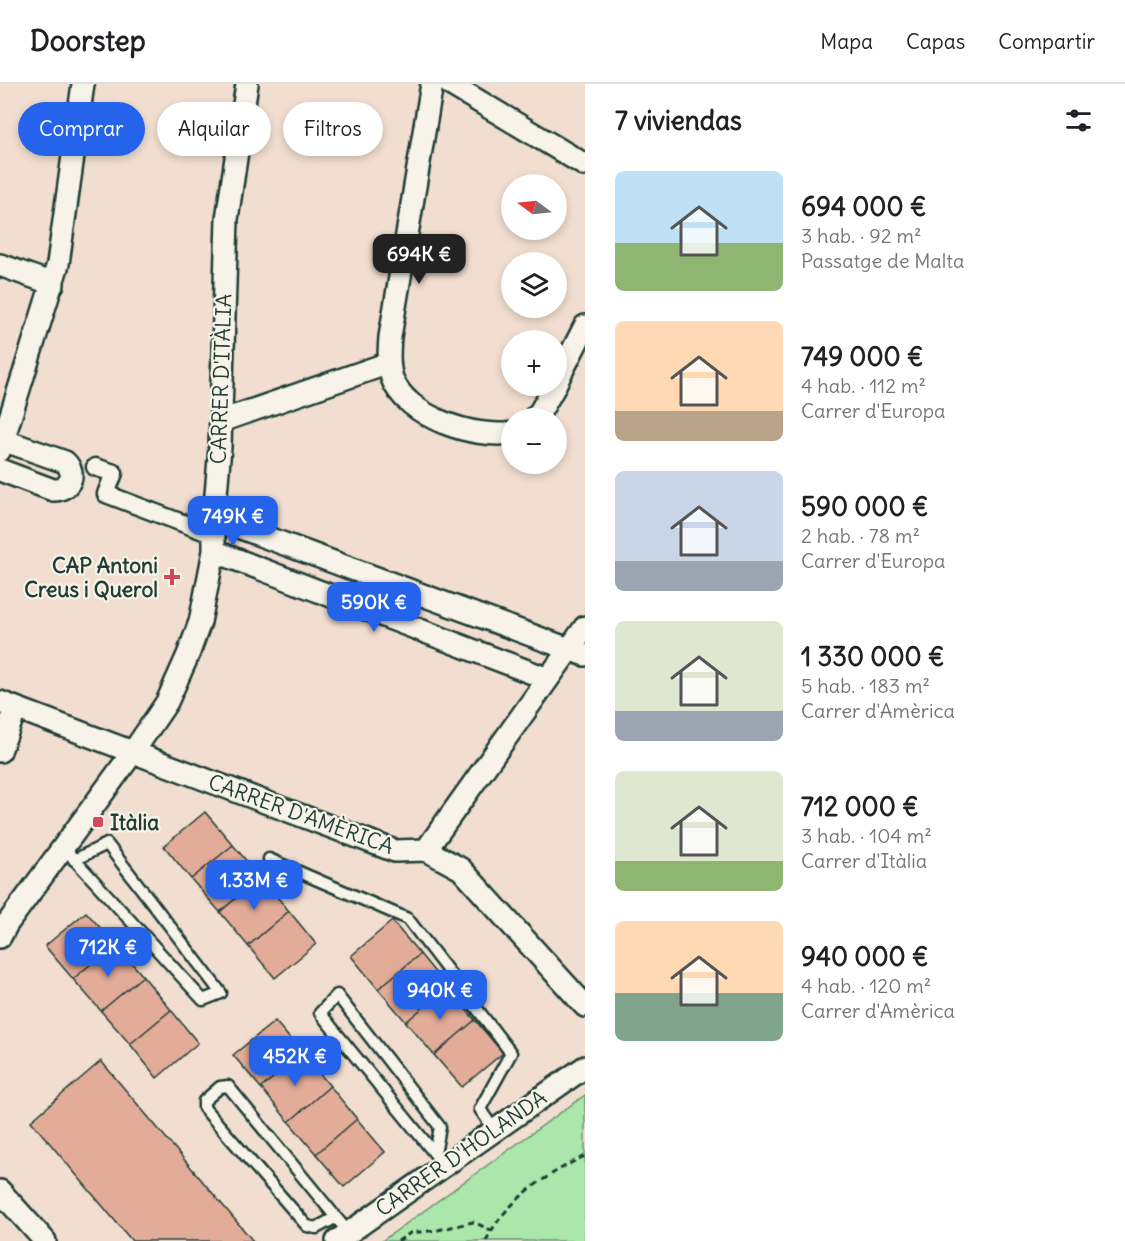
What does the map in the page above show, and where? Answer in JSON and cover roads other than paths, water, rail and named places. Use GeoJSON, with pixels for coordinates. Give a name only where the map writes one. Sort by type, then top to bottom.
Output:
{"type":"FeatureCollection","features":[{"type":"Feature","properties":{"kind":"street"},"geometry":{"type":"LineString","coordinates":[[0,470],[53,490],[62,490],[70,480],[71,472],[65,462],[1,443],[58,264],[83,84]]}},
{"type":"Feature","properties":{"kind":"street","name":"CARRER D'ITÀLIA"},"geometry":{"type":"LineString","coordinates":[[0,937],[7,924],[68,854],[167,702],[200,622],[214,535],[220,447],[227,219],[247,84]]}},
{"type":"Feature","properties":{"kind":"street"},"geometry":{"type":"LineString","coordinates":[[432,84],[390,337],[389,363],[392,378],[399,392],[413,405],[431,416],[471,431],[501,433]]}},
{"type":"Feature","properties":{"kind":"street"},"geometry":{"type":"LineString","coordinates":[[450,84],[585,165]]}},
{"type":"Feature","properties":{"kind":"street"},"geometry":{"type":"LineString","coordinates":[[0,264],[53,284]]}},
{"type":"Feature","properties":{"kind":"street"},"geometry":{"type":"LineString","coordinates":[[567,362],[585,326]]}},
{"type":"Feature","properties":{"kind":"street"},"geometry":{"type":"LineString","coordinates":[[221,421],[389,363]]}},
{"type":"Feature","properties":{"kind":"street"},"geometry":{"type":"LineString","coordinates":[[95,467],[114,473],[106,494],[214,535],[548,679]]}},
{"type":"Feature","properties":{"kind":"street"},"geometry":{"type":"LineString","coordinates":[[214,535],[577,652]]}},
{"type":"Feature","properties":{"kind":"street"},"geometry":{"type":"LineString","coordinates":[[426,850],[548,679],[577,652],[585,627]]}},
{"type":"Feature","properties":{"kind":"street"},"geometry":{"type":"LineString","coordinates":[[0,751],[8,705]]}},
{"type":"Feature","properties":{"kind":"street","name":"CARRER D'AMÈRICA"},"geometry":{"type":"LineString","coordinates":[[8,705],[395,851],[426,850],[461,868],[585,1006]]}},
{"type":"Feature","properties":{"kind":"street","name":"CARRER D'HOLANDA"},"geometry":{"type":"LineString","coordinates":[[340,1230],[439,1160],[494,1130],[585,1067]]}},
{"type":"Feature","properties":{"kind":"street"},"geometry":{"type":"LineString","coordinates":[[0,1191],[45,1241]]}},
{"type":"Feature","properties":{"kind":"lane"},"geometry":{"type":"LineString","coordinates":[[107,844],[220,993],[203,1000],[68,854],[107,844]]}},
{"type":"Feature","properties":{"kind":"lane"},"geometry":{"type":"LineString","coordinates":[[268,859],[408,919],[511,1053],[480,1109],[494,1130]]}},
{"type":"Feature","properties":{"kind":"lane"},"geometry":{"type":"LineString","coordinates":[[337,995],[440,1127],[439,1160],[320,1013],[337,995]]}},
{"type":"Feature","properties":{"kind":"lane"},"geometry":{"type":"LineString","coordinates":[[228,1086],[340,1230],[307,1226],[204,1108],[204,1101],[220,1087],[228,1086]]}},
{"type":"Feature","properties":{"kind":"place","name":"CAP Antoni Creus i Querol"},"geometry":{"type":"Point","coordinates":[172,577]}},
{"type":"Feature","properties":{"kind":"place","name":"Itàlia"},"geometry":{"type":"Point","coordinates":[98,822]}}]}
